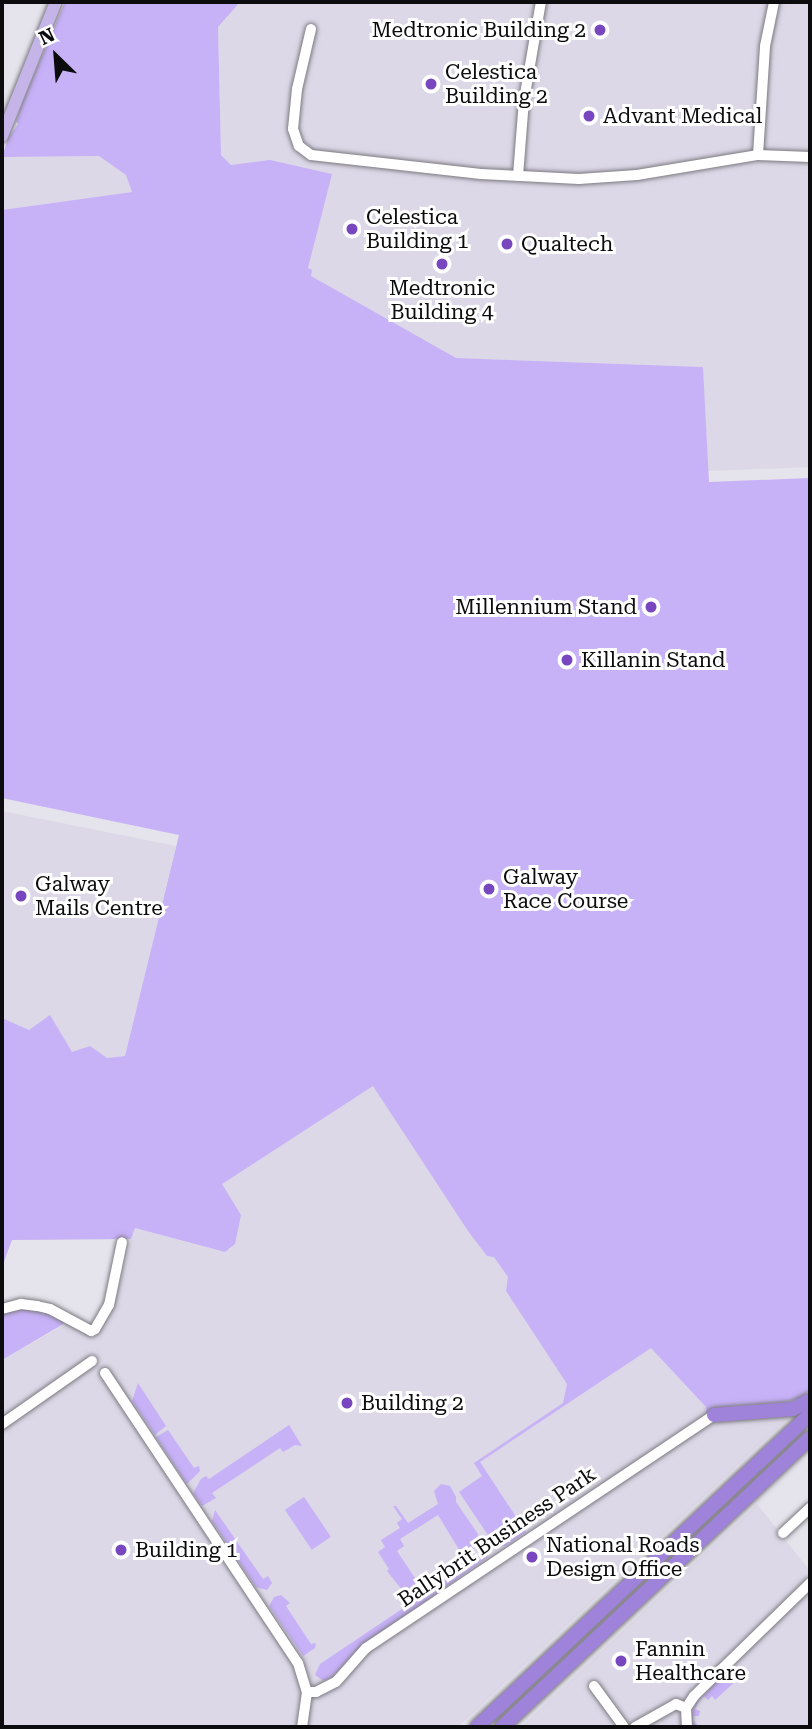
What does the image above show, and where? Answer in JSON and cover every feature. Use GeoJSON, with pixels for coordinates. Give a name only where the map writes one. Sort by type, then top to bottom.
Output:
{"type":"FeatureCollection","features":[{"type":"Feature","properties":{"kind":"highway"},"geometry":{"type":"LineString","coordinates":[[714,1415],[793,1409],[810,1401]]}},
{"type":"Feature","properties":{"kind":"highway"},"geometry":{"type":"LineString","coordinates":[[477,1727],[810,1414]]}},
{"type":"Feature","properties":{"kind":"highway"},"geometry":{"type":"LineString","coordinates":[[502,1727],[810,1438]]}},
{"type":"Feature","properties":{"kind":"highway"},"geometry":{"type":"LineString","coordinates":[[513,1727],[570,1664]]}},
{"type":"Feature","properties":{"kind":"main road"},"geometry":{"type":"LineString","coordinates":[[2,136],[56,2]]}},
{"type":"Feature","properties":{"kind":"street"},"geometry":{"type":"LineString","coordinates":[[518,176],[524,100],[541,2]]}},
{"type":"Feature","properties":{"kind":"street"},"geometry":{"type":"LineString","coordinates":[[758,155],[765,47],[774,2]]}},
{"type":"Feature","properties":{"kind":"street"},"geometry":{"type":"LineString","coordinates":[[311,29],[297,89],[293,128],[296,140],[306,153],[518,176],[624,176],[758,155],[810,157]]}},
{"type":"Feature","properties":{"kind":"street"},"geometry":{"type":"LineString","coordinates":[[2,1309],[20,1304],[37,1306],[50,1309],[90,1331],[94,1329],[109,1305],[121,1242]]}},
{"type":"Feature","properties":{"kind":"street"},"geometry":{"type":"LineString","coordinates":[[2,1424],[92,1361]]}},
{"type":"Feature","properties":{"kind":"street"},"geometry":{"type":"LineString","coordinates":[[105,1373],[280,1634],[299,1667],[307,1692],[302,1727]]}},
{"type":"Feature","properties":{"kind":"street","name":"Ballybrit Business Park"},"geometry":{"type":"LineString","coordinates":[[307,1692],[316,1692],[336,1682],[366,1648],[714,1415]]}},
{"type":"Feature","properties":{"kind":"street"},"geometry":{"type":"LineString","coordinates":[[783,1533],[810,1510]]}},
{"type":"Feature","properties":{"kind":"street"},"geometry":{"type":"LineString","coordinates":[[687,1727],[687,1708],[694,1696],[806,1587],[810,1601]]}},
{"type":"Feature","properties":{"kind":"street"},"geometry":{"type":"LineString","coordinates":[[594,1686],[624,1727]]}},
{"type":"Feature","properties":{"kind":"street"},"geometry":{"type":"LineString","coordinates":[[635,1727],[670,1705],[687,1708]]}},
{"type":"Feature","properties":{"kind":"shaded area","name":"Galway Race Course"},"geometry":{"type":"Polygon","coordinates":[[[65,2],[240,2],[218,27],[221,155],[231,165],[270,160],[332,174],[308,268],[312,270],[311,276],[456,358],[703,367],[709,482],[810,478],[810,1390],[800,1398],[785,1402],[732,1406],[706,1413],[706,1407],[651,1348],[480,1462],[526,1532],[505,1546],[496,1547],[459,1492],[482,1476],[474,1463],[563,1403],[567,1384],[506,1291],[508,1277],[494,1257],[487,1256],[468,1231],[373,1086],[222,1184],[241,1215],[235,1244],[225,1252],[135,1228],[131,1239],[12,1240],[2,1267],[2,1018],[29,1030],[50,1015],[72,1052],[90,1046],[107,1058],[125,1056],[179,835],[2,798],[2,210],[132,192],[126,175],[99,156],[2,157],[8,138],[18,124],[16,121],[23,101],[65,2]]]}},
{"type":"Feature","properties":{"kind":"shaded area"},"geometry":{"type":"Polygon","coordinates":[[[240,2],[810,2],[810,467],[708,471],[703,367],[456,358],[310,276],[308,268],[331,174],[270,161],[231,165],[221,155],[218,27],[240,2]]]}},
{"type":"Feature","properties":{"kind":"shaded area"},"geometry":{"type":"Polygon","coordinates":[[[99,156],[126,175],[132,192],[2,210],[2,157],[99,156]]]}},
{"type":"Feature","properties":{"kind":"shaded area"},"geometry":{"type":"Polygon","coordinates":[[[2,811],[176,846],[125,1056],[107,1058],[72,1052],[2,1018],[2,811]]]}},
{"type":"Feature","properties":{"kind":"shaded area"},"geometry":{"type":"Polygon","coordinates":[[[313,976],[706,1407],[706,1412],[732,1406],[785,1402],[787,1419],[458,1727],[2,1727],[2,1360],[67,1323],[94,1338],[112,1312],[134,1228],[220,1251],[231,1249],[240,1212],[195,1199],[313,976]]]}},
{"type":"Feature","properties":{"kind":"shaded area"},"geometry":{"type":"Polygon","coordinates":[[[24,1308],[49,1313],[65,1323],[2,1360],[2,1314],[24,1308]]]}},
{"type":"Feature","properties":{"kind":"shaded area"},"geometry":{"type":"Polygon","coordinates":[[[138,1383],[166,1426],[155,1435],[132,1401],[138,1383]]]}},
{"type":"Feature","properties":{"kind":"shaded area"},"geometry":{"type":"Polygon","coordinates":[[[289,1425],[302,1446],[295,1445],[283,1452],[280,1448],[212,1493],[216,1498],[202,1506],[193,1493],[201,1479],[206,1476],[209,1479],[289,1425]]]}},
{"type":"Feature","properties":{"kind":"shaded area"},"geometry":{"type":"Polygon","coordinates":[[[168,1430],[194,1468],[199,1466],[200,1471],[187,1484],[156,1437],[168,1430]]]}},
{"type":"Feature","properties":{"kind":"shaded area"},"geometry":{"type":"Polygon","coordinates":[[[441,1484],[450,1486],[456,1502],[478,1534],[478,1543],[470,1553],[463,1556],[438,1515],[400,1539],[404,1546],[397,1551],[417,1581],[423,1578],[426,1581],[414,1591],[403,1591],[387,1571],[389,1569],[378,1552],[385,1547],[381,1540],[400,1528],[397,1523],[402,1519],[393,1506],[396,1506],[408,1523],[438,1504],[434,1491],[441,1484]]]}},
{"type":"Feature","properties":{"kind":"shaded area"},"geometry":{"type":"Polygon","coordinates":[[[304,1497],[331,1537],[312,1550],[285,1510],[304,1497]]]}},
{"type":"Feature","properties":{"kind":"shaded area"},"geometry":{"type":"Polygon","coordinates":[[[757,1504],[810,1571],[810,1727],[521,1727],[757,1504]]]}},
{"type":"Feature","properties":{"kind":"shaded area"},"geometry":{"type":"Polygon","coordinates":[[[215,1510],[263,1579],[268,1576],[272,1583],[267,1590],[256,1587],[212,1521],[215,1510]]]}},
{"type":"Feature","properties":{"kind":"shaded area"},"geometry":{"type":"Polygon","coordinates":[[[484,1551],[488,1552],[488,1557],[358,1649],[332,1677],[324,1681],[315,1675],[320,1664],[469,1564],[484,1551]]]}},
{"type":"Feature","properties":{"kind":"shaded area"},"geometry":{"type":"Polygon","coordinates":[[[281,1595],[290,1603],[286,1606],[311,1644],[316,1643],[315,1648],[303,1656],[269,1606],[274,1597],[281,1595]]]}},
{"type":"Feature","properties":{"kind":"shaded area"},"geometry":{"type":"Polygon","coordinates":[[[733,1665],[726,1673],[731,1679],[735,1675],[738,1679],[715,1700],[712,1696],[708,1700],[704,1696],[699,1701],[695,1709],[700,1711],[699,1716],[693,1716],[693,1721],[700,1727],[693,1727],[692,1714],[695,1704],[733,1665]]]}},
{"type":"Feature","properties":{"kind":"place","name":"Medtronic Building 2"},"geometry":{"type":"Point","coordinates":[600,30]}},
{"type":"Feature","properties":{"kind":"place","name":"Celestica Building 2"},"geometry":{"type":"Point","coordinates":[431,84]}},
{"type":"Feature","properties":{"kind":"place","name":"Advant Medical"},"geometry":{"type":"Point","coordinates":[589,116]}},
{"type":"Feature","properties":{"kind":"place","name":"Celestica Building 1"},"geometry":{"type":"Point","coordinates":[352,229]}},
{"type":"Feature","properties":{"kind":"place","name":"Qualtech"},"geometry":{"type":"Point","coordinates":[507,244]}},
{"type":"Feature","properties":{"kind":"place","name":"Medtronic Building 4"},"geometry":{"type":"Point","coordinates":[442,264]}},
{"type":"Feature","properties":{"kind":"place","name":"Millennium Stand"},"geometry":{"type":"Point","coordinates":[651,607]}},
{"type":"Feature","properties":{"kind":"place","name":"Killanin Stand"},"geometry":{"type":"Point","coordinates":[567,660]}},
{"type":"Feature","properties":{"kind":"place","name":"Galway Race Course"},"geometry":{"type":"Point","coordinates":[489,889]}},
{"type":"Feature","properties":{"kind":"place","name":"Galway Mails Centre"},"geometry":{"type":"Point","coordinates":[21,896]}},
{"type":"Feature","properties":{"kind":"place","name":"Building 2"},"geometry":{"type":"Point","coordinates":[347,1403]}},
{"type":"Feature","properties":{"kind":"place","name":"Building 1"},"geometry":{"type":"Point","coordinates":[121,1550]}},
{"type":"Feature","properties":{"kind":"place","name":"National Roads Design Office"},"geometry":{"type":"Point","coordinates":[532,1557]}},
{"type":"Feature","properties":{"kind":"place","name":"Fannin Healthcare"},"geometry":{"type":"Point","coordinates":[621,1661]}}]}
